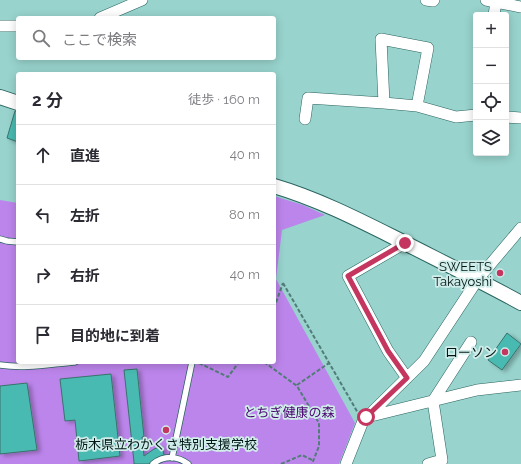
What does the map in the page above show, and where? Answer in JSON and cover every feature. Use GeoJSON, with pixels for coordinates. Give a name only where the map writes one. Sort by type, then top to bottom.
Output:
{"type":"FeatureCollection","features":[{"type":"Feature","properties":{"kind":"street"},"geometry":{"type":"LineString","coordinates":[[105,16],[142,0]]}},
{"type":"Feature","properties":{"kind":"street"},"geometry":{"type":"LineString","coordinates":[[426,0],[434,0]]}},
{"type":"Feature","properties":{"kind":"street"},"geometry":{"type":"LineString","coordinates":[[493,12],[491,1],[521,7]]}},
{"type":"Feature","properties":{"kind":"street"},"geometry":{"type":"LineString","coordinates":[[0,26],[16,26]]}},
{"type":"Feature","properties":{"kind":"street"},"geometry":{"type":"LineString","coordinates":[[384,103],[381,39],[428,48],[418,106]]}},
{"type":"Feature","properties":{"kind":"street"},"geometry":{"type":"LineString","coordinates":[[0,97],[16,102]]}},
{"type":"Feature","properties":{"kind":"street"},"geometry":{"type":"LineString","coordinates":[[305,119],[308,98],[418,106],[456,117],[473,115]]}},
{"type":"Feature","properties":{"kind":"street"},"geometry":{"type":"LineString","coordinates":[[509,117],[521,118]]}},
{"type":"Feature","properties":{"kind":"street"},"geometry":{"type":"LineString","coordinates":[[276,187],[346,214],[478,279],[521,303]]}},
{"type":"Feature","properties":{"kind":"street"},"geometry":{"type":"LineString","coordinates":[[346,464],[364,419],[424,361],[478,279],[521,228]]}},
{"type":"Feature","properties":{"kind":"street"},"geometry":{"type":"LineString","coordinates":[[405,243],[348,276],[388,351],[407,378]]}},
{"type":"Feature","properties":{"kind":"street"},"geometry":{"type":"LineString","coordinates":[[428,464],[442,460],[433,401],[471,342]]}},
{"type":"Feature","properties":{"kind":"street"},"geometry":{"type":"LineString","coordinates":[[364,419],[477,390],[521,385]]}},
{"type":"Feature","properties":{"kind":"lane"},"geometry":{"type":"LineString","coordinates":[[0,239],[16,242]]}},
{"type":"Feature","properties":{"kind":"lane"},"geometry":{"type":"LineString","coordinates":[[0,365],[9,367],[52,364]]}},
{"type":"Feature","properties":{"kind":"lane"},"geometry":{"type":"LineString","coordinates":[[172,458],[192,364]]}},
{"type":"Feature","properties":{"kind":"lane"},"geometry":{"type":"LineString","coordinates":[[153,464],[162,459],[172,458],[183,460],[188,464]]}},
{"type":"Feature","properties":{"kind":"path"},"geometry":{"type":"LineString","coordinates":[[276,302],[283,283],[329,363],[364,419]]}},
{"type":"Feature","properties":{"kind":"path"},"geometry":{"type":"LineString","coordinates":[[297,386],[329,363]]}},
{"type":"Feature","properties":{"kind":"path"},"geometry":{"type":"LineString","coordinates":[[201,364],[228,377],[238,364]]}},
{"type":"Feature","properties":{"kind":"path"},"geometry":{"type":"LineString","coordinates":[[267,364],[297,386],[319,423],[319,446],[312,464]]}},
{"type":"Feature","properties":{"kind":"path"},"geometry":{"type":"LineString","coordinates":[[281,464],[302,455],[314,461]]}},
{"type":"Feature","properties":{"kind":"green space","name":"とちぎ健康の森"},"geometry":{"type":"Polygon","coordinates":[[[276,197],[303,205],[325,215],[282,230],[276,279],[276,197]]]}},
{"type":"Feature","properties":{"kind":"green space","name":"とちぎ健康の森"},"geometry":{"type":"Polygon","coordinates":[[[0,200],[16,203],[16,364],[276,364],[276,279],[355,423],[339,464],[0,464],[0,200]]]}},
{"type":"Feature","properties":{"kind":"building"},"geometry":{"type":"Polygon","coordinates":[[[15,111],[16,111],[16,141],[7,138],[15,111]]]}},
{"type":"Feature","properties":{"kind":"building","name":"ローソン"},"geometry":{"type":"Polygon","coordinates":[[[507,333],[521,344],[502,370],[488,360],[507,333]]]}},
{"type":"Feature","properties":{"kind":"building"},"geometry":{"type":"Polygon","coordinates":[[[137,369],[144,437],[142,437],[144,456],[154,449],[162,446],[164,455],[150,464],[134,464],[124,370],[137,369]]]}},
{"type":"Feature","properties":{"kind":"building"},"geometry":{"type":"Polygon","coordinates":[[[111,374],[120,456],[79,461],[75,420],[65,421],[60,379],[111,374]]]}},
{"type":"Feature","properties":{"kind":"building"},"geometry":{"type":"Polygon","coordinates":[[[27,383],[37,450],[0,454],[0,386],[27,383]]]}},
{"type":"Feature","properties":{"kind":"place","name":"SWEETS Takayoshi"},"geometry":{"type":"Point","coordinates":[500,273]}},
{"type":"Feature","properties":{"kind":"place","name":"ローソン"},"geometry":{"type":"Point","coordinates":[505,352]}},
{"type":"Feature","properties":{"kind":"place","name":"栃木県立わかくさ特別支援学校"},"geometry":{"type":"Point","coordinates":[166,430]}},
{"type":"Feature","properties":{"kind":"route"},"geometry":{"type":"LineString","coordinates":[[366,417],[407,378],[388,351],[348,276],[405,243]]}}]}
